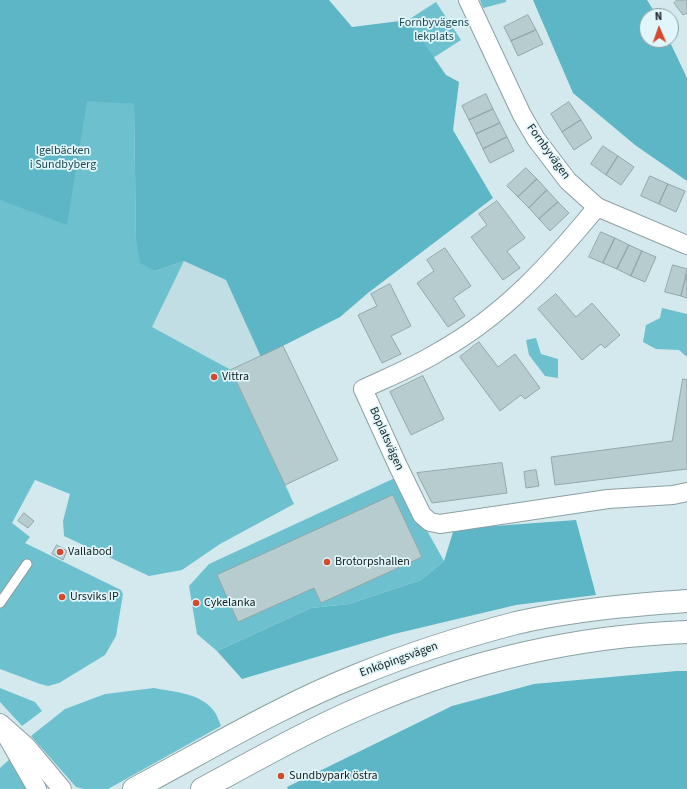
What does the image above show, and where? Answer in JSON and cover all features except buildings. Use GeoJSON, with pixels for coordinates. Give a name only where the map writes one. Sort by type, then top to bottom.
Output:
{"type":"FeatureCollection","features":[{"type":"Feature","properties":{"kind":"main road","name":"Enköpingsvägen"},"geometry":{"type":"LineString","coordinates":[[134,789],[291,705],[356,675],[414,654],[459,639],[518,623],[572,613],[644,604],[687,601]]}},
{"type":"Feature","properties":{"kind":"main road"},"geometry":{"type":"LineString","coordinates":[[202,789],[366,705],[422,683],[476,665],[531,651],[579,642],[634,635],[687,632]]}},
{"type":"Feature","properties":{"kind":"street","name":"Fornbyvägen"},"geometry":{"type":"LineString","coordinates":[[468,0],[522,115],[536,139],[568,181],[597,207],[687,245]]}},
{"type":"Feature","properties":{"kind":"street","name":"Boplatsvägen"},"geometry":{"type":"LineString","coordinates":[[597,207],[559,254],[504,308],[441,351],[364,389],[415,501],[422,515],[430,522],[440,524],[608,500],[673,495],[687,492]]}},
{"type":"Feature","properties":{"kind":"street"},"geometry":{"type":"LineString","coordinates":[[0,723],[37,789]]}},
{"type":"Feature","properties":{"kind":"street"},"geometry":{"type":"LineString","coordinates":[[0,723],[27,746],[62,789]]}},
{"type":"Feature","properties":{"kind":"lane"},"geometry":{"type":"LineString","coordinates":[[0,603],[26,564]]}},
{"type":"Feature","properties":{"kind":"shaded area","name":"Vittra"},"geometry":{"type":"Polygon","coordinates":[[[184,261],[226,280],[261,357],[283,346],[338,460],[286,485],[291,496],[131,368],[184,261]]]}},
{"type":"Feature","properties":{"kind":"green space","name":"Igelbäcken i Sundbyberg"},"geometry":{"type":"Polygon","coordinates":[[[0,0],[124,103],[134,104],[136,239],[155,271],[184,261],[152,327],[231,370],[294,504],[220,544],[182,570],[149,576],[64,536],[63,521],[70,494],[35,480],[12,523],[30,537],[25,543],[121,590],[123,594],[116,636],[105,655],[59,683],[48,686],[0,669],[0,0]]]}},
{"type":"Feature","properties":{"kind":"green space","name":"Igelbäcken i Sundbyberg"},"geometry":{"type":"Polygon","coordinates":[[[0,0],[329,0],[352,27],[408,20],[446,75],[459,82],[453,130],[493,198],[368,293],[340,317],[261,357],[226,280],[184,261],[155,271],[140,263],[136,239],[134,104],[87,101],[67,225],[0,200],[0,0]]]}},
{"type":"Feature","properties":{"kind":"green space"},"geometry":{"type":"Polygon","coordinates":[[[480,0],[506,0],[506,2],[483,8],[480,0]]]}},
{"type":"Feature","properties":{"kind":"green space"},"geometry":{"type":"Polygon","coordinates":[[[533,0],[647,0],[652,8],[639,8],[639,48],[673,48],[687,78],[687,181],[635,145],[573,93],[533,0]]]}},
{"type":"Feature","properties":{"kind":"green space","name":"Fornbyvägens lekplats"},"geometry":{"type":"Polygon","coordinates":[[[436,2],[461,40],[433,58],[408,20],[436,2]]]}},
{"type":"Feature","properties":{"kind":"green space"},"geometry":{"type":"Polygon","coordinates":[[[662,308],[687,314],[687,357],[679,350],[656,349],[643,342],[646,325],[660,318],[662,308]]]}},
{"type":"Feature","properties":{"kind":"green space"},"geometry":{"type":"Polygon","coordinates":[[[536,338],[541,354],[558,359],[558,378],[545,376],[529,355],[526,340],[536,338]]]}},
{"type":"Feature","properties":{"kind":"green space","name":"Brotorpshallen"},"geometry":{"type":"Polygon","coordinates":[[[397,477],[444,561],[421,580],[349,604],[311,608],[217,651],[197,634],[189,586],[209,564],[397,477]]]}},
{"type":"Feature","properties":{"kind":"green space"},"geometry":{"type":"Polygon","coordinates":[[[576,520],[596,595],[516,605],[394,634],[242,679],[217,651],[311,608],[349,604],[421,580],[444,561],[454,529],[576,520]]]}},
{"type":"Feature","properties":{"kind":"green space"},"geometry":{"type":"Polygon","coordinates":[[[687,671],[687,789],[288,789],[287,787],[452,706],[534,684],[687,671]]]}},
{"type":"Feature","properties":{"kind":"green space"},"geometry":{"type":"Polygon","coordinates":[[[0,688],[35,702],[42,711],[22,726],[0,702],[0,688]]]}},
{"type":"Feature","properties":{"kind":"green space"},"geometry":{"type":"Polygon","coordinates":[[[154,688],[187,694],[202,700],[214,711],[221,726],[108,789],[84,789],[76,787],[31,736],[65,709],[105,694],[154,688]]]}},
{"type":"Feature","properties":{"kind":"green space"},"geometry":{"type":"Polygon","coordinates":[[[12,757],[26,789],[0,789],[0,768],[12,757]]]}},
{"type":"Feature","properties":{"kind":"place","name":"Vittra"},"geometry":{"type":"Point","coordinates":[214,377]}},
{"type":"Feature","properties":{"kind":"place","name":"Vallabod"},"geometry":{"type":"Point","coordinates":[60,552]}},
{"type":"Feature","properties":{"kind":"place","name":"Brotorpshallen"},"geometry":{"type":"Point","coordinates":[327,562]}},
{"type":"Feature","properties":{"kind":"place","name":"Ursviks IP"},"geometry":{"type":"Point","coordinates":[62,597]}},
{"type":"Feature","properties":{"kind":"place","name":"Cykelanka"},"geometry":{"type":"Point","coordinates":[196,603]}},
{"type":"Feature","properties":{"kind":"place","name":"Sundbypark östra"},"geometry":{"type":"Point","coordinates":[281,776]}}]}
